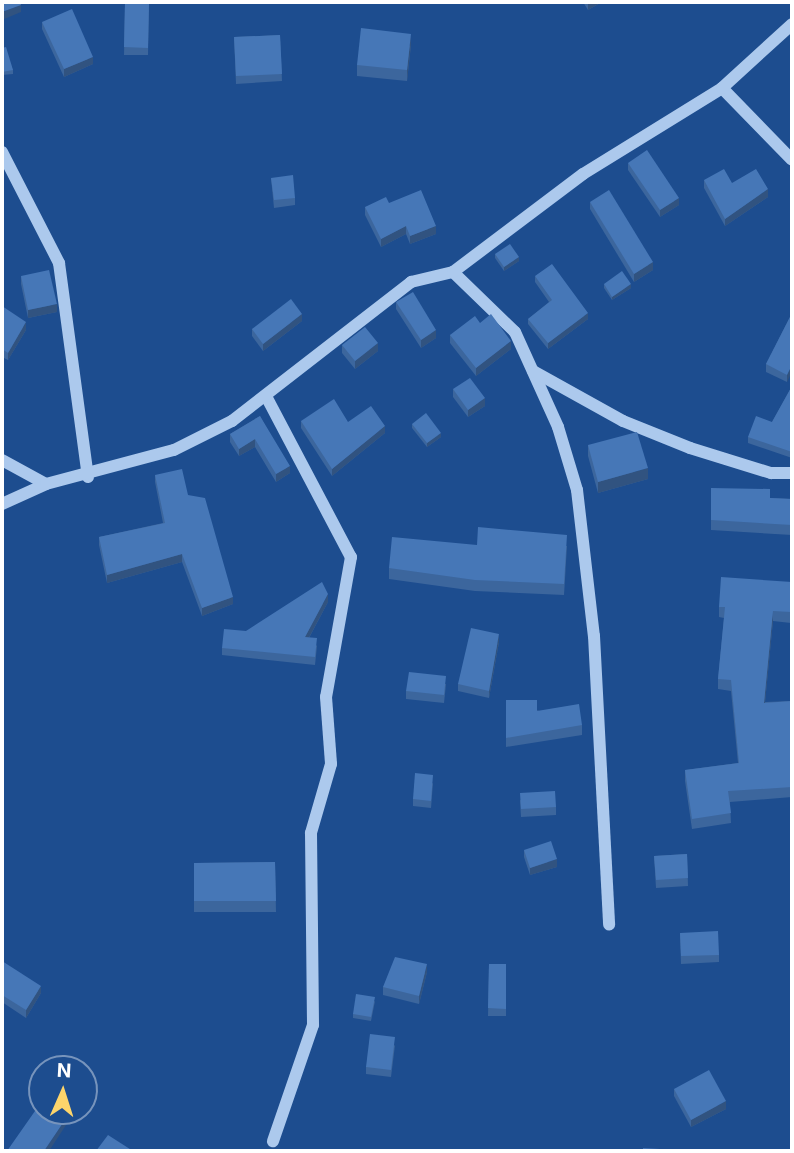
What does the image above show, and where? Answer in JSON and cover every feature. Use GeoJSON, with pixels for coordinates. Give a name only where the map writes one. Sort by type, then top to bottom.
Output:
{"type":"FeatureCollection","features":[{"type":"Feature","properties":{"kind":"street"},"geometry":{"type":"LineString","coordinates":[[2,503],[46,484],[88,477],[174,450],[267,398],[411,282],[453,272],[583,174],[722,88],[792,23]]}},
{"type":"Feature","properties":{"kind":"street"},"geometry":{"type":"LineString","coordinates":[[722,88],[792,160]]}},
{"type":"Feature","properties":{"kind":"street"},"geometry":{"type":"LineString","coordinates":[[2,152],[59,263],[88,477]]}},
{"type":"Feature","properties":{"kind":"street"},"geometry":{"type":"LineString","coordinates":[[453,272],[514,332],[533,372],[577,490],[587,555],[608,925]]}},
{"type":"Feature","properties":{"kind":"street"},"geometry":{"type":"LineString","coordinates":[[533,372],[623,421],[690,448],[771,473],[792,473]]}},
{"type":"Feature","properties":{"kind":"street"},"geometry":{"type":"LineString","coordinates":[[267,398],[351,556],[326,697],[331,764],[311,833],[313,1025],[273,1141]]}},
{"type":"Feature","properties":{"kind":"street"},"geometry":{"type":"LineString","coordinates":[[2,460],[46,484]]}},
{"type":"Feature","properties":{"kind":"building"},"geometry":{"type":"Polygon","coordinates":[[[2,2],[20,2],[21,5],[2,12],[2,2]]]}},
{"type":"Feature","properties":{"kind":"building"},"geometry":{"type":"Polygon","coordinates":[[[125,3],[149,3],[148,48],[124,47],[125,3]]]}},
{"type":"Feature","properties":{"kind":"building"},"geometry":{"type":"Polygon","coordinates":[[[72,9],[93,57],[64,69],[42,22],[72,9]]]}},
{"type":"Feature","properties":{"kind":"building"},"geometry":{"type":"Polygon","coordinates":[[[361,28],[411,34],[407,70],[357,65],[361,28]]]}},
{"type":"Feature","properties":{"kind":"building"},"geometry":{"type":"Polygon","coordinates":[[[280,35],[282,74],[236,76],[234,37],[280,35]]]}},
{"type":"Feature","properties":{"kind":"building"},"geometry":{"type":"Polygon","coordinates":[[[6,47],[13,70],[2,72],[2,48],[6,47]]]}},
{"type":"Feature","properties":{"kind":"building"},"geometry":{"type":"Polygon","coordinates":[[[647,150],[679,198],[660,210],[628,163],[647,150]]]}},
{"type":"Feature","properties":{"kind":"building"},"geometry":{"type":"Polygon","coordinates":[[[724,169],[732,183],[756,169],[768,189],[725,219],[704,180],[724,169]]]}},
{"type":"Feature","properties":{"kind":"building"},"geometry":{"type":"Polygon","coordinates":[[[293,175],[295,198],[274,200],[271,178],[293,175]]]}},
{"type":"Feature","properties":{"kind":"building"},"geometry":{"type":"Polygon","coordinates":[[[421,190],[436,226],[410,236],[406,226],[381,239],[365,207],[386,197],[389,203],[421,190]]]}},
{"type":"Feature","properties":{"kind":"building"},"geometry":{"type":"Polygon","coordinates":[[[609,190],[653,262],[634,274],[590,202],[609,190]]]}},
{"type":"Feature","properties":{"kind":"building"},"geometry":{"type":"Polygon","coordinates":[[[510,244],[519,257],[504,267],[495,254],[510,244]]]}},
{"type":"Feature","properties":{"kind":"building"},"geometry":{"type":"Polygon","coordinates":[[[552,264],[588,313],[548,343],[528,319],[552,300],[535,276],[552,264]]]}},
{"type":"Feature","properties":{"kind":"building"},"geometry":{"type":"Polygon","coordinates":[[[49,270],[57,304],[28,310],[21,276],[49,270]]]}},
{"type":"Feature","properties":{"kind":"building"},"geometry":{"type":"Polygon","coordinates":[[[622,271],[631,284],[612,297],[604,284],[622,271]]]}},
{"type":"Feature","properties":{"kind":"building"},"geometry":{"type":"Polygon","coordinates":[[[413,292],[436,330],[421,340],[396,302],[413,292]]]}},
{"type":"Feature","properties":{"kind":"building"},"geometry":{"type":"Polygon","coordinates":[[[291,299],[302,314],[263,344],[252,329],[291,299]]]}},
{"type":"Feature","properties":{"kind":"building"},"geometry":{"type":"Polygon","coordinates":[[[2,306],[26,322],[8,353],[2,349],[2,306]]]}},
{"type":"Feature","properties":{"kind":"building"},"geometry":{"type":"Polygon","coordinates":[[[491,314],[511,341],[476,368],[450,335],[475,316],[480,323],[491,314]]]}},
{"type":"Feature","properties":{"kind":"building"},"geometry":{"type":"Polygon","coordinates":[[[791,315],[792,365],[787,375],[766,364],[791,315]]]}},
{"type":"Feature","properties":{"kind":"building"},"geometry":{"type":"Polygon","coordinates":[[[365,327],[378,343],[355,361],[342,345],[365,327]]]}},
{"type":"Feature","properties":{"kind":"building"},"geometry":{"type":"Polygon","coordinates":[[[470,378],[485,398],[468,410],[453,389],[470,378]]]}},
{"type":"Feature","properties":{"kind":"building"},"geometry":{"type":"Polygon","coordinates":[[[792,386],[792,452],[748,437],[756,416],[772,422],[792,386]]]}},
{"type":"Feature","properties":{"kind":"building"},"geometry":{"type":"Polygon","coordinates":[[[334,399],[348,422],[371,406],[385,426],[332,469],[301,421],[334,399]]]}},
{"type":"Feature","properties":{"kind":"building"},"geometry":{"type":"Polygon","coordinates":[[[426,413],[441,433],[427,443],[412,424],[426,413]]]}},
{"type":"Feature","properties":{"kind":"building"},"geometry":{"type":"Polygon","coordinates":[[[260,416],[290,466],[276,474],[255,439],[239,449],[230,434],[260,416]]]}},
{"type":"Feature","properties":{"kind":"building"},"geometry":{"type":"Polygon","coordinates":[[[637,432],[648,468],[598,482],[588,445],[637,432]]]}},
{"type":"Feature","properties":{"kind":"building"},"geometry":{"type":"Polygon","coordinates":[[[182,469],[188,495],[205,498],[233,597],[202,608],[182,554],[107,575],[99,537],[165,523],[155,475],[182,469]]]}},
{"type":"Feature","properties":{"kind":"building"},"geometry":{"type":"Polygon","coordinates":[[[711,488],[770,489],[770,498],[792,499],[792,525],[711,520],[711,488]]]}},
{"type":"Feature","properties":{"kind":"building"},"geometry":{"type":"Polygon","coordinates":[[[478,527],[567,535],[564,584],[475,580],[389,568],[392,537],[477,545],[478,527]]]}},
{"type":"Feature","properties":{"kind":"building"},"geometry":{"type":"Polygon","coordinates":[[[721,577],[792,582],[791,612],[773,611],[764,703],[792,701],[792,787],[728,791],[731,813],[692,819],[685,770],[739,763],[731,680],[718,679],[725,607],[719,607],[721,577]]]}},
{"type":"Feature","properties":{"kind":"building"},"geometry":{"type":"Polygon","coordinates":[[[322,582],[328,594],[305,637],[317,638],[315,657],[222,648],[224,629],[246,631],[322,582]]]}},
{"type":"Feature","properties":{"kind":"building"},"geometry":{"type":"Polygon","coordinates":[[[471,628],[499,634],[489,691],[458,684],[471,628]]]}},
{"type":"Feature","properties":{"kind":"building"},"geometry":{"type":"Polygon","coordinates":[[[409,672],[446,676],[444,695],[406,691],[409,672]]]}},
{"type":"Feature","properties":{"kind":"building"},"geometry":{"type":"Polygon","coordinates":[[[506,700],[537,700],[537,711],[579,704],[582,725],[506,738],[506,700]]]}},
{"type":"Feature","properties":{"kind":"building"},"geometry":{"type":"Polygon","coordinates":[[[415,773],[433,775],[431,801],[413,799],[415,773]]]}},
{"type":"Feature","properties":{"kind":"building"},"geometry":{"type":"Polygon","coordinates":[[[555,791],[556,807],[521,809],[520,793],[555,791]]]}},
{"type":"Feature","properties":{"kind":"building"},"geometry":{"type":"Polygon","coordinates":[[[551,841],[557,859],[530,868],[524,850],[551,841]]]}},
{"type":"Feature","properties":{"kind":"building"},"geometry":{"type":"Polygon","coordinates":[[[687,854],[688,878],[656,880],[654,856],[687,854]]]}},
{"type":"Feature","properties":{"kind":"building"},"geometry":{"type":"Polygon","coordinates":[[[275,862],[276,901],[194,901],[194,863],[275,862]]]}},
{"type":"Feature","properties":{"kind":"building"},"geometry":{"type":"Polygon","coordinates":[[[718,931],[719,955],[681,956],[680,933],[718,931]]]}},
{"type":"Feature","properties":{"kind":"building"},"geometry":{"type":"Polygon","coordinates":[[[395,957],[427,964],[419,996],[383,987],[395,957]]]}},
{"type":"Feature","properties":{"kind":"building"},"geometry":{"type":"Polygon","coordinates":[[[2,961],[41,986],[26,1010],[2,995],[2,961]]]}},
{"type":"Feature","properties":{"kind":"building"},"geometry":{"type":"Polygon","coordinates":[[[489,964],[506,964],[506,1009],[488,1008],[489,964]]]}},
{"type":"Feature","properties":{"kind":"building"},"geometry":{"type":"Polygon","coordinates":[[[356,994],[375,997],[371,1017],[353,1014],[356,994]]]}},
{"type":"Feature","properties":{"kind":"building"},"geometry":{"type":"Polygon","coordinates":[[[370,1034],[395,1037],[391,1070],[366,1067],[370,1034]]]}},
{"type":"Feature","properties":{"kind":"building"},"geometry":{"type":"Polygon","coordinates":[[[709,1070],[726,1101],[691,1120],[674,1089],[709,1070]]]}},
{"type":"Feature","properties":{"kind":"building"},"geometry":{"type":"Polygon","coordinates":[[[28,1121],[28,1125],[62,1125],[44,1151],[7,1151],[28,1121]]]}},
{"type":"Feature","properties":{"kind":"building"},"geometry":{"type":"Polygon","coordinates":[[[108,1135],[133,1151],[96,1151],[108,1135]]]}},
{"type":"Feature","properties":{"kind":"building"},"geometry":{"type":"Polygon","coordinates":[[[643,1148],[660,1149],[660,1151],[643,1151],[643,1148]]]}}]}
